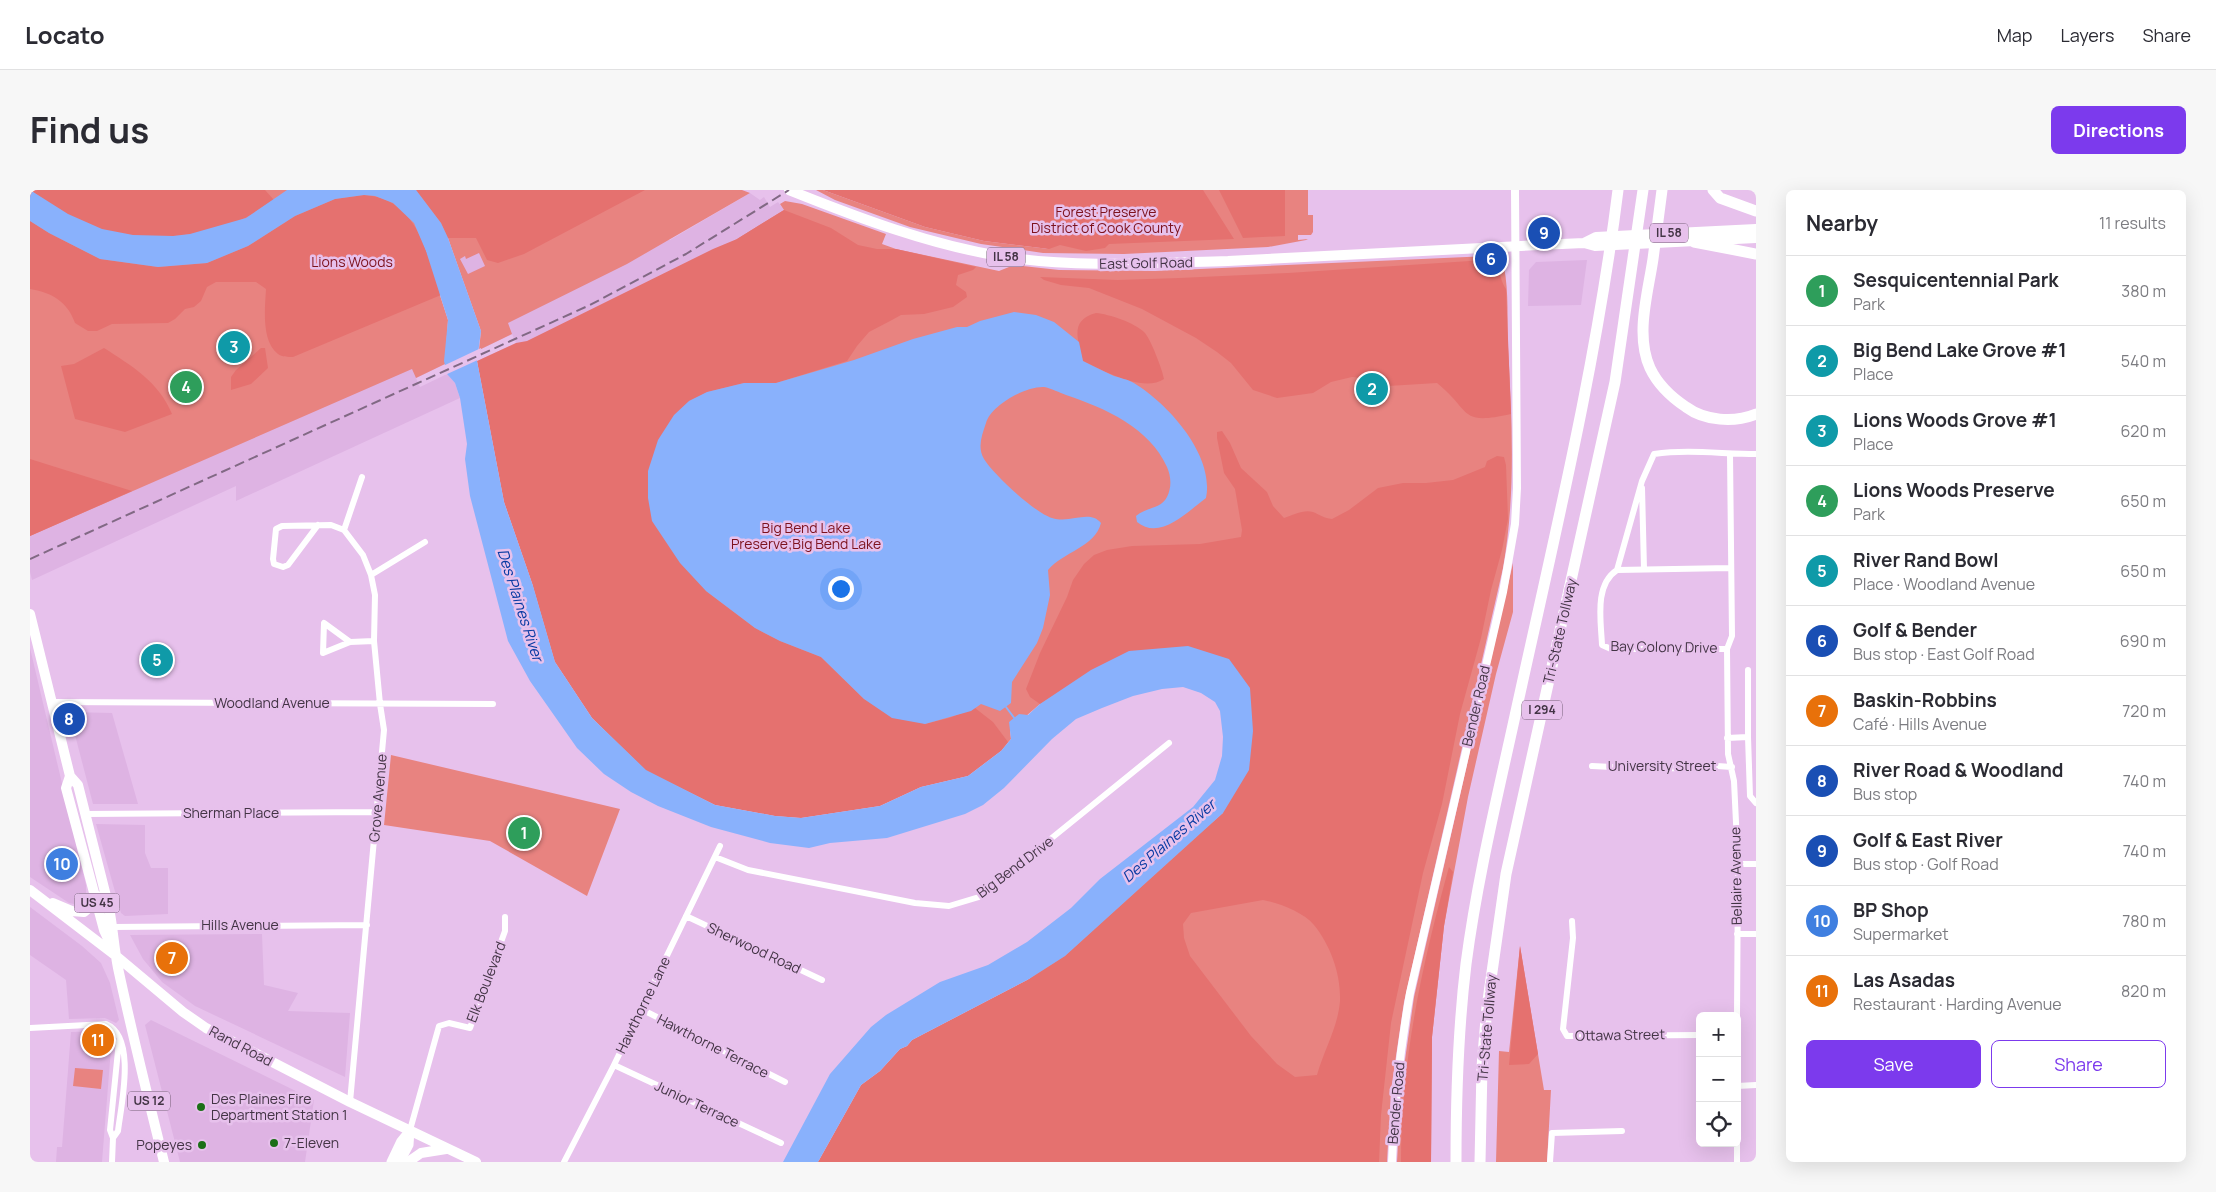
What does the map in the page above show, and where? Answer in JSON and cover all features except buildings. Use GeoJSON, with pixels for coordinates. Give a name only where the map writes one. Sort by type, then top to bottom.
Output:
{"type":"FeatureCollection","features":[{"type":"Feature","properties":{"kind":"highway","name":"Tri-State Tollway"},"geometry":{"type":"LineString","coordinates":[[1456,1162],[1456,1095],[1460,1032],[1471,927],[1494,806],[1571,461],[1609,262],[1618,190]]}},
{"type":"Feature","properties":{"kind":"highway","name":"Tri-State Tollway"},"geometry":{"type":"LineString","coordinates":[[1480,1162],[1482,1067],[1487,1007],[1506,874],[1615,382],[1643,190]]}},
{"type":"Feature","properties":{"kind":"highway"},"geometry":{"type":"LineString","coordinates":[[1662,190],[1644,320],[1644,344],[1650,368],[1660,384],[1674,399],[1690,410],[1726,420],[1748,418],[1756,414]]}},
{"type":"Feature","properties":{"kind":"highway"},"geometry":{"type":"LineString","coordinates":[[1713,190],[1720,198],[1756,212]]}},
{"type":"Feature","properties":{"kind":"highway"},"geometry":{"type":"LineString","coordinates":[[1694,242],[1756,254]]}},
{"type":"Feature","properties":{"kind":"main road","name":"East Golf Road"},"geometry":{"type":"LineString","coordinates":[[789,190],[876,224],[910,235],[984,253],[1051,263],[1111,265],[1304,258],[1514,246]]}},
{"type":"Feature","properties":{"kind":"main road","name":"IL 58"},"geometry":{"type":"LineString","coordinates":[[1514,246],[1584,242],[1596,237],[1756,229]]}},
{"type":"Feature","properties":{"kind":"main road","name":"IL 58"},"geometry":{"type":"LineString","coordinates":[[1584,242],[1595,246],[1756,238]]}},
{"type":"Feature","properties":{"kind":"main road","name":"US 45"},"geometry":{"type":"LineString","coordinates":[[30,614],[70,776],[78,785],[86,814],[113,926],[115,955]]}},
{"type":"Feature","properties":{"kind":"main road","name":"US 45"},"geometry":{"type":"LineString","coordinates":[[70,776],[66,788],[104,930],[115,955]]}},
{"type":"Feature","properties":{"kind":"main road","name":"Rand Road"},"geometry":{"type":"LineString","coordinates":[[30,890],[115,955],[183,1012],[206,1028],[350,1102],[476,1162]]}},
{"type":"Feature","properties":{"kind":"main road"},"geometry":{"type":"LineString","coordinates":[[39,897],[81,912],[90,908],[96,895]]}},
{"type":"Feature","properties":{"kind":"main road","name":"US 12"},"geometry":{"type":"LineString","coordinates":[[115,955],[164,1162]]}},
{"type":"Feature","properties":{"kind":"main road","name":"Elk Boulevard"},"geometry":{"type":"LineString","coordinates":[[391,1162],[401,1142],[410,1130]]}},
{"type":"Feature","properties":{"kind":"main road","name":"Elk Boulevard"},"geometry":{"type":"LineString","coordinates":[[400,1162],[409,1145],[410,1130]]}},
{"type":"Feature","properties":{"kind":"main road"},"geometry":{"type":"LineString","coordinates":[[408,1162],[421,1153],[449,1149]]}},
{"type":"Feature","properties":{"kind":"street","name":"Bender Road"},"geometry":{"type":"LineString","coordinates":[[1392,1162],[1396,1090],[1408,1003],[1504,586],[1515,524],[1517,488],[1514,190]]}},
{"type":"Feature","properties":{"kind":"street","name":"Bay Colony Drive"},"geometry":{"type":"LineString","coordinates":[[1727,738],[1727,649],[1611,649],[1602,645],[1601,600],[1609,576],[1616,570],[1642,481],[1654,454],[1715,451],[1730,454],[1756,454]]}},
{"type":"Feature","properties":{"kind":"street"},"geometry":{"type":"LineString","coordinates":[[1727,649],[1732,636],[1730,454]]}},
{"type":"Feature","properties":{"kind":"street"},"geometry":{"type":"LineString","coordinates":[[318,525],[288,565],[283,567],[274,564],[276,529],[282,526],[318,525],[331,525],[344,530],[362,477]]}},
{"type":"Feature","properties":{"kind":"street"},"geometry":{"type":"LineString","coordinates":[[1642,481],[1644,569]]}},
{"type":"Feature","properties":{"kind":"street","name":"Grove Avenue"},"geometry":{"type":"LineString","coordinates":[[344,530],[363,555],[372,575],[375,595],[374,642],[384,730],[350,1102]]}},
{"type":"Feature","properties":{"kind":"street"},"geometry":{"type":"LineString","coordinates":[[372,575],[425,542]]}},
{"type":"Feature","properties":{"kind":"street"},"geometry":{"type":"LineString","coordinates":[[1616,570],[1731,568]]}},
{"type":"Feature","properties":{"kind":"street"},"geometry":{"type":"LineString","coordinates":[[350,642],[324,623],[323,653],[350,642],[374,642]]}},
{"type":"Feature","properties":{"kind":"street"},"geometry":{"type":"LineString","coordinates":[[1748,670],[1750,796],[1756,803]]}},
{"type":"Feature","properties":{"kind":"street","name":"Woodland Avenue"},"geometry":{"type":"LineString","coordinates":[[52,702],[493,704]]}},
{"type":"Feature","properties":{"kind":"street"},"geometry":{"type":"LineString","coordinates":[[1727,738],[1748,736]]}},
{"type":"Feature","properties":{"kind":"street","name":"Bellaire Avenue"},"geometry":{"type":"LineString","coordinates":[[1727,738],[1728,754],[1732,767],[1738,864],[1737,1012]]}},
{"type":"Feature","properties":{"kind":"street","name":"Big Bend Drive"},"geometry":{"type":"LineString","coordinates":[[715,857],[748,870],[915,903],[949,906],[979,897],[1169,743]]}},
{"type":"Feature","properties":{"kind":"street","name":"University Street"},"geometry":{"type":"LineString","coordinates":[[1592,766],[1652,769],[1702,765],[1732,767]]}},
{"type":"Feature","properties":{"kind":"street","name":"Sherman Place"},"geometry":{"type":"LineString","coordinates":[[86,814],[377,812]]}},
{"type":"Feature","properties":{"kind":"street","name":"Hawthorne Lane"},"geometry":{"type":"LineString","coordinates":[[564,1162],[614,1065],[720,846]]}},
{"type":"Feature","properties":{"kind":"street"},"geometry":{"type":"LineString","coordinates":[[1738,864],[1756,864]]}},
{"type":"Feature","properties":{"kind":"street","name":"Sherwood Road"},"geometry":{"type":"LineString","coordinates":[[686,916],[822,980]]}},
{"type":"Feature","properties":{"kind":"street","name":"Elk Boulevard"},"geometry":{"type":"LineString","coordinates":[[410,1130],[439,1026],[449,1023],[470,1028],[505,932],[505,917]]}},
{"type":"Feature","properties":{"kind":"street","name":"Ottawa Street"},"geometry":{"type":"LineString","coordinates":[[1572,921],[1573,938],[1563,1029],[1568,1036],[1696,1034]]}},
{"type":"Feature","properties":{"kind":"street","name":"Hills Avenue"},"geometry":{"type":"LineString","coordinates":[[113,926],[367,925]]}},
{"type":"Feature","properties":{"kind":"street"},"geometry":{"type":"LineString","coordinates":[[1737,934],[1756,934]]}},
{"type":"Feature","properties":{"kind":"street","name":"Hawthorne Terrace"},"geometry":{"type":"LineString","coordinates":[[641,1009],[784,1082]]}},
{"type":"Feature","properties":{"kind":"street"},"geometry":{"type":"LineString","coordinates":[[30,1028],[106,1024],[112,1027],[119,1037],[123,1048],[125,1069],[118,1131],[113,1138],[112,1162]]}},
{"type":"Feature","properties":{"kind":"street","name":"Junior Terrace"},"geometry":{"type":"LineString","coordinates":[[614,1065],[781,1142]]}},
{"type":"Feature","properties":{"kind":"street"},"geometry":{"type":"LineString","coordinates":[[1741,1086],[1756,1085]]}},
{"type":"Feature","properties":{"kind":"street"},"geometry":{"type":"LineString","coordinates":[[1550,1162],[1552,1133],[1622,1131]]}},
{"type":"Feature","properties":{"kind":"street"},"geometry":{"type":"LineString","coordinates":[[1737,1147],[1737,1162]]}},
{"type":"Feature","properties":{"kind":"shaded area"},"geometry":{"type":"Polygon","coordinates":[[[750,193],[760,200],[764,197],[770,207],[778,202],[784,210],[650,307],[477,361],[516,343],[512,334],[479,350],[481,331],[448,238],[670,240],[750,193]]]}},
{"type":"Feature","properties":{"kind":"shaded area"},"geometry":{"type":"Polygon","coordinates":[[[1587,260],[1581,305],[1528,306],[1529,270],[1536,262],[1587,260]]]}},
{"type":"Feature","properties":{"kind":"shaded area"},"geometry":{"type":"Polygon","coordinates":[[[447,339],[445,364],[416,378],[420,387],[447,374],[455,383],[460,398],[236,501],[236,486],[32,580],[30,572],[30,536],[235,445],[447,339]]]}},
{"type":"Feature","properties":{"kind":"shaded area"},"geometry":{"type":"Polygon","coordinates":[[[30,648],[86,885],[86,900],[79,905],[69,903],[30,877],[30,648]]]}},
{"type":"Feature","properties":{"kind":"shaded area"},"geometry":{"type":"Polygon","coordinates":[[[69,712],[112,713],[138,804],[93,804],[69,712]]]}},
{"type":"Feature","properties":{"kind":"shaded area"},"geometry":{"type":"Polygon","coordinates":[[[96,824],[145,825],[145,853],[151,868],[168,868],[168,914],[125,916],[121,913],[96,824]]]}},
{"type":"Feature","properties":{"kind":"shaded area"},"geometry":{"type":"Polygon","coordinates":[[[30,907],[82,946],[101,963],[110,983],[119,1020],[116,1023],[105,1018],[69,1019],[66,980],[30,955],[30,907]]]}},
{"type":"Feature","properties":{"kind":"shaded area"},"geometry":{"type":"Polygon","coordinates":[[[262,934],[264,985],[298,993],[288,1011],[350,1013],[345,1077],[195,1006],[162,982],[143,959],[130,935],[262,934]]]}},
{"type":"Feature","properties":{"kind":"shaded area"},"geometry":{"type":"Polygon","coordinates":[[[151,1020],[314,1100],[305,1162],[180,1162],[145,1025],[151,1020]]]}},
{"type":"Feature","properties":{"kind":"shaded area"},"geometry":{"type":"Polygon","coordinates":[[[106,1031],[112,1036],[102,1162],[56,1162],[57,1147],[62,1147],[71,1032],[106,1031]]]}},
{"type":"Feature","properties":{"kind":"green space"},"geometry":{"type":"Polygon","coordinates":[[[30,190],[742,190],[750,193],[627,264],[508,323],[512,334],[479,350],[481,331],[448,238],[421,237],[448,320],[445,364],[416,378],[412,369],[30,536],[30,190]],[[479,253],[466,259],[465,256],[460,259],[468,274],[485,266],[479,253]]]}},
{"type":"Feature","properties":{"kind":"green space"},"geometry":{"type":"Polygon","coordinates":[[[30,190],[265,190],[274,200],[253,214],[229,225],[194,234],[157,237],[121,234],[93,227],[65,213],[30,190]]]}},
{"type":"Feature","properties":{"kind":"green space"},"geometry":{"type":"Polygon","coordinates":[[[416,190],[645,190],[524,254],[498,263],[487,260],[476,238],[448,238],[441,223],[416,190]]]}},
{"type":"Feature","properties":{"kind":"green space","name":"Forest Preserve District of Cook County"},"geometry":{"type":"Polygon","coordinates":[[[816,190],[823,190],[925,227],[984,241],[1049,249],[834,190],[1308,190],[1308,215],[1313,215],[1313,232],[1311,235],[1298,235],[1298,240],[1308,239],[1306,240],[1268,247],[1124,254],[1043,253],[981,244],[910,227],[835,200],[816,190]]]}},
{"type":"Feature","properties":{"kind":"green space","name":"Forest Preserve District of Cook County"},"geometry":{"type":"Polygon","coordinates":[[[823,190],[1203,190],[1234,239],[1109,244],[1105,248],[1086,251],[1060,245],[1049,249],[984,241],[925,227],[823,190]]]}},
{"type":"Feature","properties":{"kind":"green space"},"geometry":{"type":"Polygon","coordinates":[[[1219,190],[1285,190],[1285,236],[1243,238],[1219,190]]]}},
{"type":"Feature","properties":{"kind":"green space","name":"Lions Woods"},"geometry":{"type":"Polygon","coordinates":[[[364,195],[382,198],[396,206],[408,217],[417,230],[431,262],[441,295],[293,357],[278,354],[269,341],[265,324],[266,289],[256,282],[216,282],[207,287],[201,301],[194,307],[185,309],[168,323],[112,324],[97,331],[88,331],[75,323],[68,309],[58,299],[38,290],[30,289],[30,221],[100,259],[158,267],[207,263],[248,246],[295,216],[335,199],[364,195]]]}},
{"type":"Feature","properties":{"kind":"green space","name":"Big Bend Lake Preserve;Big Bend Lake"},"geometry":{"type":"Polygon","coordinates":[[[785,201],[802,204],[886,234],[882,244],[896,249],[999,271],[1014,265],[1059,270],[1155,271],[1489,256],[1495,258],[1504,267],[1507,296],[1512,430],[1510,513],[1507,540],[1503,568],[1404,1002],[1391,1090],[1387,1162],[818,1162],[1223,813],[1229,659],[1040,704],[1010,730],[1011,739],[1001,751],[555,662],[533,586],[737,239],[784,210],[780,204],[785,201]]]}},
{"type":"Feature","properties":{"kind":"green space"},"geometry":{"type":"Polygon","coordinates":[[[784,210],[831,228],[858,245],[877,249],[896,249],[976,267],[973,270],[958,275],[956,285],[966,292],[967,297],[953,307],[924,314],[901,315],[869,332],[847,361],[776,383],[744,383],[708,392],[689,401],[706,591],[755,628],[780,641],[821,657],[864,699],[925,724],[949,718],[975,708],[993,722],[1008,742],[1001,751],[968,776],[921,787],[880,806],[801,818],[775,816],[715,805],[646,771],[592,718],[555,662],[533,586],[504,502],[477,361],[516,343],[527,341],[737,239],[784,210]]]}},
{"type":"Feature","properties":{"kind":"green space"},"geometry":{"type":"Polygon","coordinates":[[[1485,260],[1497,268],[1506,289],[1511,414],[1482,418],[1467,414],[1437,383],[1388,386],[1365,378],[1352,377],[1331,382],[1313,393],[1277,398],[1253,390],[1231,363],[1217,352],[1196,338],[1142,309],[1089,288],[1061,285],[1040,277],[1118,280],[1179,278],[1485,260]]]}},
{"type":"Feature","properties":{"kind":"green space"},"geometry":{"type":"Polygon","coordinates":[[[1096,313],[1108,315],[1135,325],[1144,332],[1156,354],[1164,379],[1155,383],[1134,382],[1083,361],[1078,338],[1079,326],[1087,316],[1096,313]]]}},
{"type":"Feature","properties":{"kind":"green space"},"geometry":{"type":"Polygon","coordinates":[[[104,348],[144,376],[160,393],[172,414],[125,432],[75,419],[61,366],[74,364],[104,348]]]}},
{"type":"Feature","properties":{"kind":"green space"},"geometry":{"type":"Polygon","coordinates":[[[261,348],[265,348],[268,368],[251,384],[231,390],[231,377],[236,370],[261,348]]]}},
{"type":"Feature","properties":{"kind":"green space"},"geometry":{"type":"Polygon","coordinates":[[[1222,431],[1230,443],[1241,468],[1267,492],[1273,506],[1284,518],[1310,511],[1332,519],[1349,510],[1378,488],[1403,483],[1453,480],[1485,467],[1487,461],[1497,456],[1504,457],[1506,465],[1508,519],[1502,550],[1460,714],[1442,804],[1423,873],[1391,1023],[1381,1115],[1379,1162],[818,1162],[861,1085],[880,1071],[900,1049],[907,1046],[912,1040],[1029,979],[1065,956],[1223,813],[1228,659],[1062,690],[1040,704],[1030,697],[1026,689],[1073,580],[1084,564],[1094,555],[1107,550],[1132,546],[1200,544],[1241,537],[1242,530],[1235,489],[1224,473],[1217,432],[1222,431]],[[1263,900],[1191,913],[1183,924],[1184,938],[1190,956],[1251,1036],[1277,1064],[1295,1077],[1317,1075],[1339,1011],[1340,991],[1337,971],[1330,951],[1314,925],[1297,912],[1263,900]]]}},
{"type":"Feature","properties":{"kind":"green space"},"geometry":{"type":"Polygon","coordinates":[[[30,459],[132,491],[30,536],[30,459]]]}},
{"type":"Feature","properties":{"kind":"green space"},"geometry":{"type":"Polygon","coordinates":[[[1513,563],[1513,612],[1496,674],[1468,797],[1444,926],[1432,1037],[1431,1162],[1397,1162],[1401,1088],[1414,997],[1513,563]]]}},
{"type":"Feature","properties":{"kind":"green space"},"geometry":{"type":"Polygon","coordinates":[[[391,755],[620,809],[587,896],[490,841],[384,825],[391,755]]]}},
{"type":"Feature","properties":{"kind":"green space"},"geometry":{"type":"Polygon","coordinates":[[[1449,867],[1453,872],[1444,926],[1432,1037],[1431,1162],[1401,1162],[1405,1087],[1415,1013],[1430,940],[1449,867]]]}},
{"type":"Feature","properties":{"kind":"green space"},"geometry":{"type":"Polygon","coordinates":[[[1520,946],[1544,1090],[1551,1090],[1547,1162],[1496,1162],[1499,1051],[1509,1052],[1520,946]]]}},
{"type":"Feature","properties":{"kind":"green space"},"geometry":{"type":"Polygon","coordinates":[[[1520,946],[1538,1054],[1529,1064],[1509,1065],[1520,946]]]}},
{"type":"Feature","properties":{"kind":"green space"},"geometry":{"type":"Polygon","coordinates":[[[75,1068],[103,1070],[101,1089],[73,1086],[75,1068]]]}},
{"type":"Feature","properties":{"kind":"water","name":"Des Plaines River"},"geometry":{"type":"Polygon","coordinates":[[[30,190],[68,214],[102,229],[133,235],[173,236],[190,234],[246,218],[287,190],[416,190],[441,223],[448,238],[481,331],[477,361],[504,502],[533,586],[555,662],[592,718],[646,770],[715,805],[775,816],[801,818],[880,806],[921,787],[968,776],[1001,751],[1011,739],[1009,722],[1019,714],[1028,715],[1040,704],[1091,670],[1129,651],[1188,646],[1229,659],[1250,688],[1253,731],[1249,770],[1223,813],[1065,956],[1029,979],[912,1040],[907,1046],[900,1049],[880,1071],[861,1085],[818,1162],[783,1162],[830,1074],[871,1027],[886,1015],[940,982],[988,965],[1027,942],[1071,908],[1100,879],[1193,807],[1215,780],[1222,756],[1223,737],[1220,711],[1215,702],[1201,693],[1183,687],[1162,689],[1133,696],[1102,708],[1076,719],[1052,739],[1004,788],[983,805],[965,814],[887,838],[830,843],[809,848],[770,843],[711,827],[658,806],[631,792],[604,774],[577,748],[530,681],[508,641],[470,496],[465,459],[467,444],[460,398],[455,383],[447,374],[444,361],[448,320],[426,251],[414,223],[393,203],[375,196],[364,195],[335,199],[295,216],[248,246],[207,263],[158,267],[100,259],[49,233],[30,221],[30,190]]]}},
{"type":"Feature","properties":{"kind":"water"},"geometry":{"type":"Polygon","coordinates":[[[1014,312],[1036,315],[1054,322],[1079,342],[1083,361],[1114,376],[1132,382],[1160,403],[1186,431],[1196,448],[1207,481],[1206,498],[1173,522],[1155,528],[1146,527],[1137,522],[1136,516],[1161,504],[1167,497],[1170,489],[1167,467],[1150,441],[1125,421],[1111,413],[1052,389],[1044,387],[1028,390],[1002,403],[989,416],[982,436],[981,450],[989,466],[1015,492],[1045,515],[1059,519],[1091,517],[1101,523],[1098,531],[1086,544],[1062,558],[1048,570],[1050,595],[1043,628],[1037,643],[1012,682],[1011,703],[1000,711],[981,704],[971,711],[925,724],[892,718],[864,699],[821,657],[780,641],[755,628],[706,591],[680,563],[652,521],[648,498],[648,471],[658,440],[674,415],[689,401],[707,392],[744,383],[776,383],[854,360],[913,339],[957,327],[967,327],[980,321],[1014,312]]]}},
{"type":"Feature","properties":{"kind":"pier"},"geometry":{"type":"Polygon","coordinates":[[[481,348],[480,359],[445,375],[443,366],[481,348]]]}},
{"type":"Feature","properties":{"kind":"waterway"},"geometry":{"type":"LineString","coordinates":[[1006,707],[1015,719]]}},
{"type":"Feature","properties":{"kind":"railway"},"geometry":{"type":"LineString","coordinates":[[30,559],[590,305],[686,254],[789,190]]}},
{"type":"Feature","properties":{"kind":"place","name":"Golf & East River"},"geometry":{"type":"Point","coordinates":[1544,233]}},
{"type":"Feature","properties":{"kind":"place","name":"Golf & Bender"},"geometry":{"type":"Point","coordinates":[1491,259]}},
{"type":"Feature","properties":{"kind":"place","name":"Lions Woods Grove #1"},"geometry":{"type":"Point","coordinates":[234,347]}},
{"type":"Feature","properties":{"kind":"place","name":"Lions Woods Preserve"},"geometry":{"type":"Point","coordinates":[186,387]}},
{"type":"Feature","properties":{"kind":"place","name":"Big Bend Lake Grove #1"},"geometry":{"type":"Point","coordinates":[1372,389]}},
{"type":"Feature","properties":{"kind":"place","name":"River Rand Bowl"},"geometry":{"type":"Point","coordinates":[157,660]}},
{"type":"Feature","properties":{"kind":"place","name":"River Road & Woodland"},"geometry":{"type":"Point","coordinates":[69,719]}},
{"type":"Feature","properties":{"kind":"place","name":"Sesquicentennial Park"},"geometry":{"type":"Point","coordinates":[524,833]}},
{"type":"Feature","properties":{"kind":"place","name":"BP Shop"},"geometry":{"type":"Point","coordinates":[62,864]}},
{"type":"Feature","properties":{"kind":"place","name":"Baskin-Robbins"},"geometry":{"type":"Point","coordinates":[172,958]}},
{"type":"Feature","properties":{"kind":"place","name":"Las Asadas"},"geometry":{"type":"Point","coordinates":[98,1040]}},
{"type":"Feature","properties":{"kind":"place","name":"Des Plaines Fire Department Station 1"},"geometry":{"type":"Point","coordinates":[201,1107]}},
{"type":"Feature","properties":{"kind":"place","name":"7-Eleven"},"geometry":{"type":"Point","coordinates":[274,1143]}},
{"type":"Feature","properties":{"kind":"place","name":"Popeyes"},"geometry":{"type":"Point","coordinates":[202,1145]}}]}
